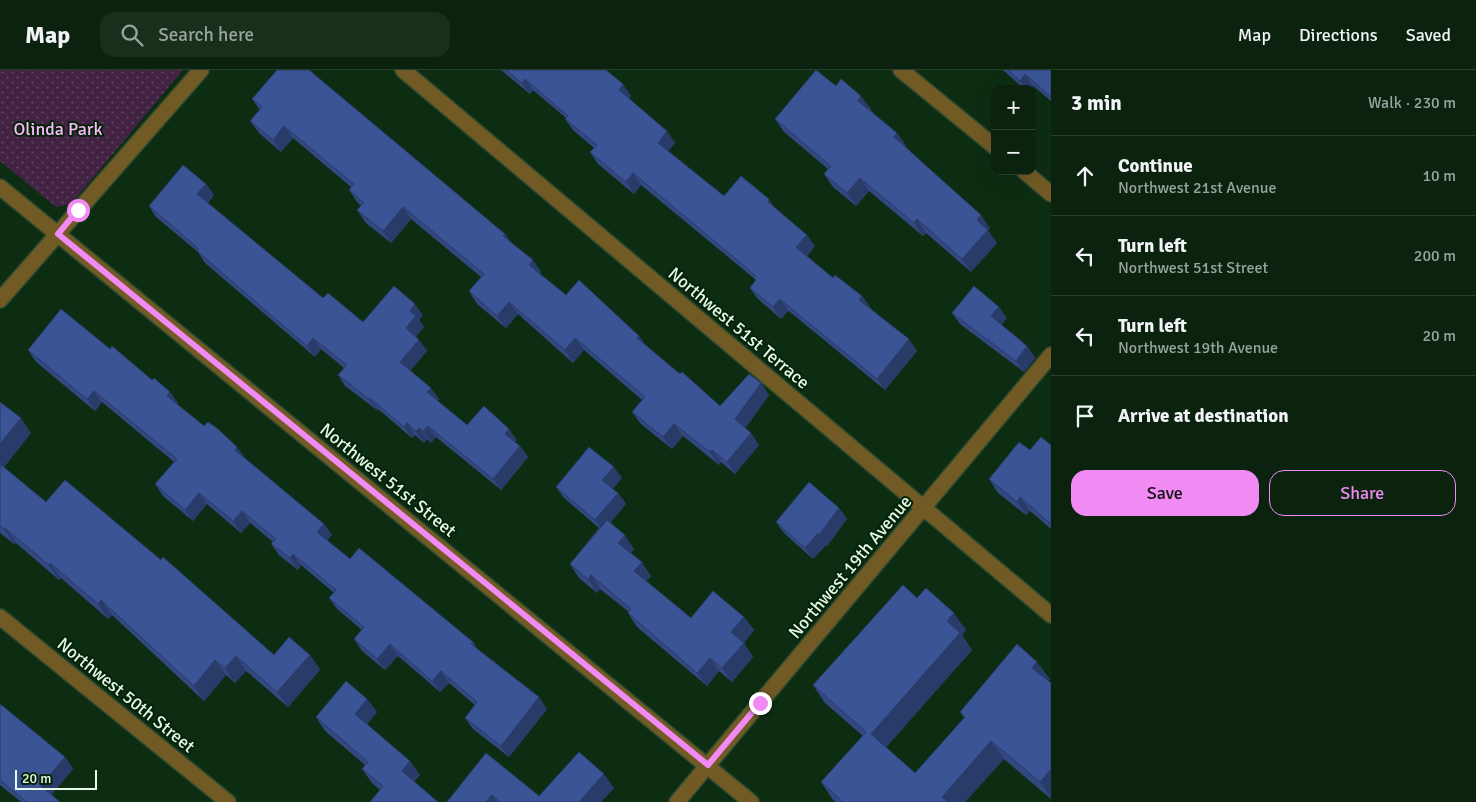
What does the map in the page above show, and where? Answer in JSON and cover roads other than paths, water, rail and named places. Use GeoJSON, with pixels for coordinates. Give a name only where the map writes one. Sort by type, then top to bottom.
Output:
{"type":"FeatureCollection","features":[{"type":"Feature","properties":{"kind":"street"},"geometry":{"type":"LineString","coordinates":[[0,300],[201,70]]}},
{"type":"Feature","properties":{"kind":"street","name":"Northwest 51st Terrace"},"geometry":{"type":"LineString","coordinates":[[403,70],[1051,615]]}},
{"type":"Feature","properties":{"kind":"street"},"geometry":{"type":"LineString","coordinates":[[902,70],[991,144]]}},
{"type":"Feature","properties":{"kind":"street"},"geometry":{"type":"LineString","coordinates":[[1029,175],[1051,194]]}},
{"type":"Feature","properties":{"kind":"street","name":"Northwest 51st Street"},"geometry":{"type":"LineString","coordinates":[[0,187],[752,802]]}},
{"type":"Feature","properties":{"kind":"street","name":"Northwest 19th Avenue"},"geometry":{"type":"LineString","coordinates":[[677,802],[1051,355]]}},
{"type":"Feature","properties":{"kind":"street","name":"Northwest 50th Street"},"geometry":{"type":"LineString","coordinates":[[0,617],[228,802]]}},
{"type":"Feature","properties":{"kind":"park label","name":"Olinda Park"},"geometry":{"type":"Point","coordinates":[58,129]}}]}
